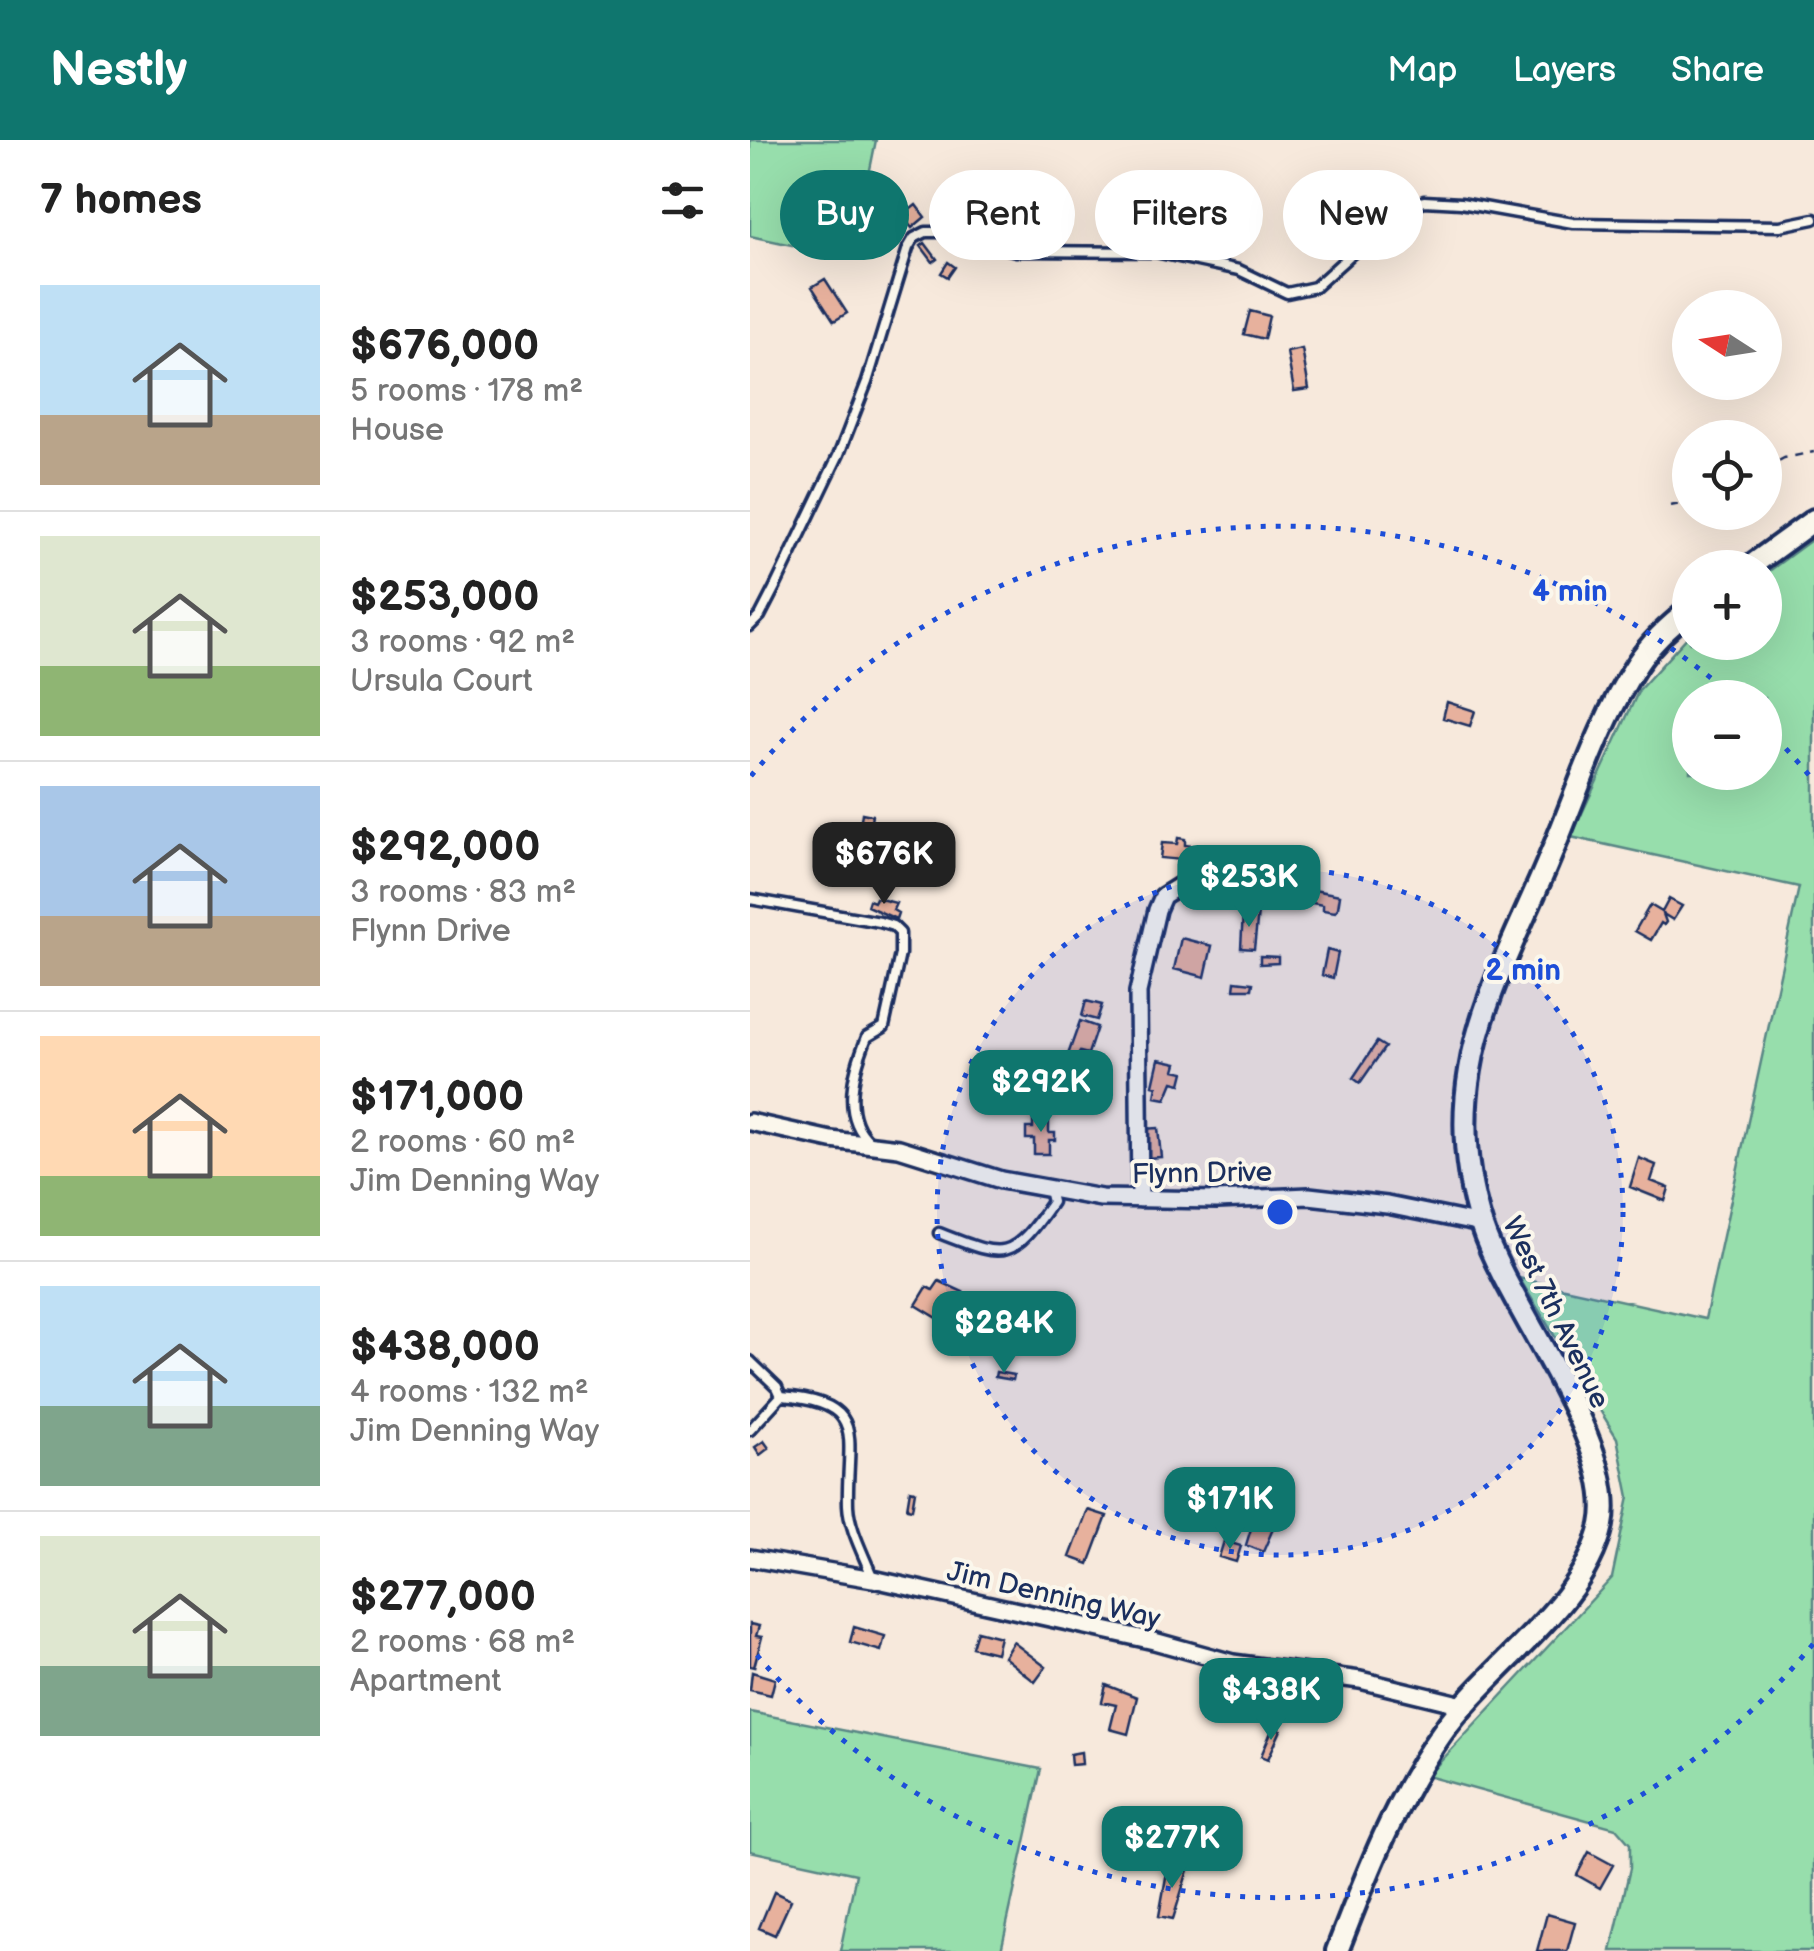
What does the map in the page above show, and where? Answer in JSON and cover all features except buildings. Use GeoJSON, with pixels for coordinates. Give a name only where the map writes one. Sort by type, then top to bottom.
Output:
{"type":"FeatureCollection","features":[{"type":"Feature","properties":{"kind":"main road"},"geometry":{"type":"LineString","coordinates":[[1773,550],[1814,520]]}},
{"type":"Feature","properties":{"kind":"main road","name":"West 7th Avenue"},"geometry":{"type":"LineString","coordinates":[[1338,1951],[1406,1792],[1428,1753],[1463,1705],[1572,1588],[1599,1538],[1605,1503],[1594,1452],[1504,1280],[1481,1224],[1470,1178],[1465,1123],[1470,1066],[1499,979],[1622,692],[1649,648],[1672,627]]}},
{"type":"Feature","properties":{"kind":"street"},"geometry":{"type":"LineString","coordinates":[[1140,1198],[1138,992],[1153,924],[1164,896],[1179,886],[1209,889]]}},
{"type":"Feature","properties":{"kind":"street","name":"Flynn Drive"},"geometry":{"type":"LineString","coordinates":[[750,1122],[831,1140],[899,1148],[1001,1180],[1101,1198],[1324,1197],[1481,1224]]}},
{"type":"Feature","properties":{"kind":"street","name":"Jim Denning Way"},"geometry":{"type":"LineString","coordinates":[[750,1558],[874,1579],[1154,1641],[1233,1663],[1360,1680],[1463,1705]]}},
{"type":"Feature","properties":{"kind":"lane"},"geometry":{"type":"LineString","coordinates":[[750,626],[760,616],[839,454],[908,248],[914,238],[926,232],[1016,251],[1154,252],[1239,270],[1287,292],[1316,287],[1389,220],[1424,202],[1461,203],[1587,224],[1780,226],[1814,220]]}},
{"type":"Feature","properties":{"kind":"lane"},"geometry":{"type":"LineString","coordinates":[[750,899],[854,916],[893,926],[900,933],[900,954],[884,1027],[866,1037],[852,1088],[860,1130],[874,1145]]}},
{"type":"Feature","properties":{"kind":"lane"},"geometry":{"type":"LineString","coordinates":[[938,1233],[995,1252],[1008,1250],[1020,1245],[1052,1202],[1049,1190]]}},
{"type":"Feature","properties":{"kind":"lane"},"geometry":{"type":"LineString","coordinates":[[750,1361],[777,1387],[780,1396]]}},
{"type":"Feature","properties":{"kind":"lane"},"geometry":{"type":"LineString","coordinates":[[750,1430],[780,1396]]}},
{"type":"Feature","properties":{"kind":"lane"},"geometry":{"type":"LineString","coordinates":[[780,1396],[827,1403],[849,1429],[852,1458],[848,1508],[874,1579]]}},
{"type":"Feature","properties":{"kind":"path"},"geometry":{"type":"LineString","coordinates":[[1782,459],[1814,452]]}},
{"type":"Feature","properties":{"kind":"green space"},"geometry":{"type":"Polygon","coordinates":[[[750,140],[876,140],[870,170],[780,170],[780,242],[750,236],[750,140]]]}},
{"type":"Feature","properties":{"kind":"green space"},"geometry":{"type":"Polygon","coordinates":[[[1814,538],[1814,1951],[1611,1951],[1630,1868],[1630,1844],[1616,1828],[1427,1776],[1612,1578],[1629,1497],[1617,1438],[1519,1278],[1705,1319],[1799,887],[1571,837],[1639,690],[1672,654],[1672,660],[1782,660],[1782,562],[1814,538]]]}},
{"type":"Feature","properties":{"kind":"green space"},"geometry":{"type":"Polygon","coordinates":[[[750,1712],[1041,1769],[1001,1951],[840,1951],[856,1874],[750,1851],[750,1712]]]}}]}
